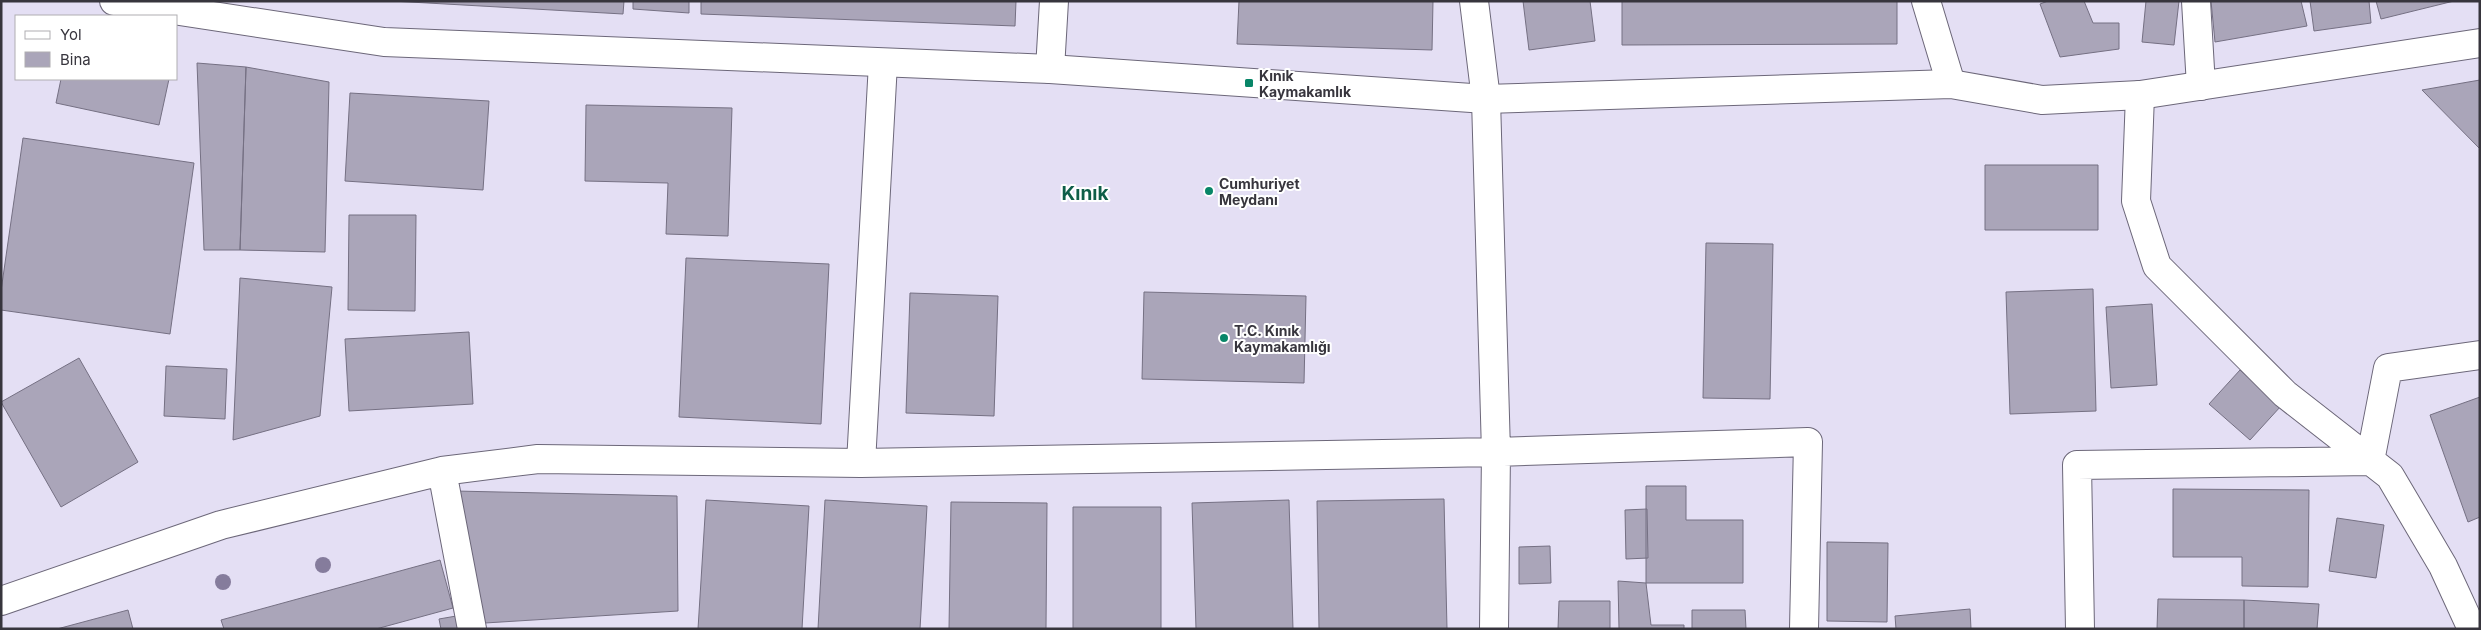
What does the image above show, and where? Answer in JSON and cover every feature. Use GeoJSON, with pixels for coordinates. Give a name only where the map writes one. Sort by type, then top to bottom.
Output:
{"type":"FeatureCollection","features":[{"type":"Feature","properties":{"kind":"street"},"geometry":{"type":"LineString","coordinates":[[114,1],[384,42],[1050,69],[1486,99],[1951,84],[2042,100],[2140,96],[2480,43]]}},
{"type":"Feature","properties":{"kind":"street"},"geometry":{"type":"LineString","coordinates":[[1050,69],[1054,1]]}},
{"type":"Feature","properties":{"kind":"street"},"geometry":{"type":"LineString","coordinates":[[1474,1],[1486,99],[1496,452],[1494,629]]}},
{"type":"Feature","properties":{"kind":"street"},"geometry":{"type":"LineString","coordinates":[[1926,1],[1951,84]]}},
{"type":"Feature","properties":{"kind":"street"},"geometry":{"type":"LineString","coordinates":[[2196,1],[2201,86]]}},
{"type":"Feature","properties":{"kind":"street"},"geometry":{"type":"LineString","coordinates":[[861,463],[883,63]]}},
{"type":"Feature","properties":{"kind":"street"},"geometry":{"type":"LineString","coordinates":[[2140,96],[2136,201],[2157,266],[2285,394],[2390,476],[2443,566],[2472,629]]}},
{"type":"Feature","properties":{"kind":"street"},"geometry":{"type":"LineString","coordinates":[[2370,461],[2388,368],[2480,355]]}},
{"type":"Feature","properties":{"kind":"street"},"geometry":{"type":"LineString","coordinates":[[1,601],[221,525],[442,471],[538,459],[861,463],[1496,452],[1808,442],[1804,629]]}},
{"type":"Feature","properties":{"kind":"street"},"geometry":{"type":"LineString","coordinates":[[2080,629],[2077,465],[2370,461]]}},
{"type":"Feature","properties":{"kind":"street"},"geometry":{"type":"LineString","coordinates":[[442,471],[472,629]]}},
{"type":"Feature","properties":{"kind":"building"},"geometry":{"type":"Polygon","coordinates":[[[392,1],[624,1],[623,14],[392,1]]]}},
{"type":"Feature","properties":{"kind":"building"},"geometry":{"type":"Polygon","coordinates":[[[633,1],[689,1],[689,13],[633,9],[633,1]]]}},
{"type":"Feature","properties":{"kind":"building"},"geometry":{"type":"Polygon","coordinates":[[[701,1],[1016,1],[1015,26],[701,14],[701,1]]]}},
{"type":"Feature","properties":{"kind":"building"},"geometry":{"type":"Polygon","coordinates":[[[1239,1],[1433,1],[1432,50],[1237,44],[1239,1]]]}},
{"type":"Feature","properties":{"kind":"building"},"geometry":{"type":"Polygon","coordinates":[[[1523,1],[1590,1],[1595,41],[1529,50],[1523,1]]]}},
{"type":"Feature","properties":{"kind":"building"},"geometry":{"type":"Polygon","coordinates":[[[1622,1],[1897,1],[1897,44],[1622,45],[1622,1]]]}},
{"type":"Feature","properties":{"kind":"building"},"geometry":{"type":"Polygon","coordinates":[[[2048,1],[2084,1],[2093,23],[2119,23],[2119,49],[2060,57],[2040,4],[2048,1]]]}},
{"type":"Feature","properties":{"kind":"building"},"geometry":{"type":"Polygon","coordinates":[[[2146,1],[2179,1],[2174,45],[2142,42],[2146,1]]]}},
{"type":"Feature","properties":{"kind":"building"},"geometry":{"type":"Polygon","coordinates":[[[2211,1],[2301,1],[2307,26],[2215,42],[2211,1]]]}},
{"type":"Feature","properties":{"kind":"building"},"geometry":{"type":"Polygon","coordinates":[[[2310,1],[2369,1],[2371,23],[2314,31],[2310,1]]]}},
{"type":"Feature","properties":{"kind":"building"},"geometry":{"type":"Polygon","coordinates":[[[2376,1],[2454,1],[2381,19],[2376,1]]]}},
{"type":"Feature","properties":{"kind":"building"},"geometry":{"type":"Polygon","coordinates":[[[197,63],[246,67],[240,250],[204,250],[197,63]]]}},
{"type":"Feature","properties":{"kind":"building"},"geometry":{"type":"Polygon","coordinates":[[[246,67],[329,82],[325,252],[240,250],[246,67]]]}},
{"type":"Feature","properties":{"kind":"building"},"geometry":{"type":"Polygon","coordinates":[[[61,80],[169,80],[159,125],[56,103],[61,80]]]}},
{"type":"Feature","properties":{"kind":"building"},"geometry":{"type":"Polygon","coordinates":[[[2480,80],[2480,149],[2422,90],[2480,80]]]}},
{"type":"Feature","properties":{"kind":"building"},"geometry":{"type":"Polygon","coordinates":[[[350,93],[489,101],[483,190],[345,181],[350,93]]]}},
{"type":"Feature","properties":{"kind":"building"},"geometry":{"type":"Polygon","coordinates":[[[586,105],[732,108],[728,236],[666,234],[668,183],[585,181],[586,105]]]}},
{"type":"Feature","properties":{"kind":"building"},"geometry":{"type":"Polygon","coordinates":[[[23,138],[194,163],[170,334],[1,310],[1,291],[23,138]]]}},
{"type":"Feature","properties":{"kind":"building"},"geometry":{"type":"Polygon","coordinates":[[[1985,165],[2098,165],[2098,230],[1985,230],[1985,165]]]}},
{"type":"Feature","properties":{"kind":"building"},"geometry":{"type":"Polygon","coordinates":[[[349,215],[416,215],[415,311],[348,310],[349,215]]]}},
{"type":"Feature","properties":{"kind":"building"},"geometry":{"type":"Polygon","coordinates":[[[1706,243],[1773,244],[1770,399],[1703,398],[1706,243]]]}},
{"type":"Feature","properties":{"kind":"building"},"geometry":{"type":"Polygon","coordinates":[[[686,258],[829,264],[821,424],[679,417],[686,258]]]}},
{"type":"Feature","properties":{"kind":"building"},"geometry":{"type":"Polygon","coordinates":[[[240,278],[332,287],[320,416],[233,440],[240,278]]]}},
{"type":"Feature","properties":{"kind":"building"},"geometry":{"type":"Polygon","coordinates":[[[2093,289],[2096,411],[2010,414],[2006,292],[2093,289]]]}},
{"type":"Feature","properties":{"kind":"building","name":"T.C. Kınık Kaymakamlığı"},"geometry":{"type":"Polygon","coordinates":[[[1144,292],[1306,296],[1304,383],[1142,379],[1144,292]]]}},
{"type":"Feature","properties":{"kind":"building"},"geometry":{"type":"Polygon","coordinates":[[[910,293],[998,296],[994,416],[906,413],[910,293]]]}},
{"type":"Feature","properties":{"kind":"building"},"geometry":{"type":"Polygon","coordinates":[[[2152,304],[2157,385],[2111,388],[2106,307],[2152,304]]]}},
{"type":"Feature","properties":{"kind":"building"},"geometry":{"type":"Polygon","coordinates":[[[469,332],[473,404],[349,411],[345,339],[469,332]]]}},
{"type":"Feature","properties":{"kind":"building"},"geometry":{"type":"Polygon","coordinates":[[[79,358],[138,462],[61,507],[1,402],[79,358]]]}},
{"type":"Feature","properties":{"kind":"building"},"geometry":{"type":"Polygon","coordinates":[[[166,366],[227,369],[225,419],[164,416],[166,366]]]}},
{"type":"Feature","properties":{"kind":"building"},"geometry":{"type":"Polygon","coordinates":[[[2240,370],[2281,406],[2250,440],[2209,404],[2240,370]]]}},
{"type":"Feature","properties":{"kind":"building"},"geometry":{"type":"Polygon","coordinates":[[[2480,397],[2480,517],[2468,522],[2430,415],[2480,397]]]}},
{"type":"Feature","properties":{"kind":"building"},"geometry":{"type":"Polygon","coordinates":[[[1646,486],[1686,486],[1686,520],[1743,520],[1743,583],[1646,583],[1646,486]]]}},
{"type":"Feature","properties":{"kind":"building"},"geometry":{"type":"Polygon","coordinates":[[[2173,489],[2309,490],[2308,587],[2242,586],[2242,557],[2173,557],[2173,489]]]}},
{"type":"Feature","properties":{"kind":"building"},"geometry":{"type":"Polygon","coordinates":[[[455,491],[677,496],[678,611],[485,623],[455,491]]]}},
{"type":"Feature","properties":{"kind":"building"},"geometry":{"type":"Polygon","coordinates":[[[1444,499],[1447,629],[1319,629],[1317,501],[1444,499]]]}},
{"type":"Feature","properties":{"kind":"building"},"geometry":{"type":"Polygon","coordinates":[[[706,500],[809,506],[802,629],[698,629],[706,500]]]}},
{"type":"Feature","properties":{"kind":"building"},"geometry":{"type":"Polygon","coordinates":[[[825,500],[927,506],[920,629],[818,629],[825,500]]]}},
{"type":"Feature","properties":{"kind":"building"},"geometry":{"type":"Polygon","coordinates":[[[1289,500],[1293,629],[1196,629],[1192,503],[1289,500]]]}},
{"type":"Feature","properties":{"kind":"building"},"geometry":{"type":"Polygon","coordinates":[[[951,502],[1047,503],[1046,629],[949,629],[951,502]]]}},
{"type":"Feature","properties":{"kind":"building"},"geometry":{"type":"Polygon","coordinates":[[[1073,507],[1161,507],[1161,629],[1073,629],[1073,507]]]}},
{"type":"Feature","properties":{"kind":"building"},"geometry":{"type":"Polygon","coordinates":[[[1647,509],[1648,558],[1626,559],[1625,510],[1647,509]]]}},
{"type":"Feature","properties":{"kind":"building"},"geometry":{"type":"Polygon","coordinates":[[[2337,518],[2384,525],[2376,578],[2329,571],[2337,518]]]}},
{"type":"Feature","properties":{"kind":"building"},"geometry":{"type":"Polygon","coordinates":[[[1827,542],[1888,543],[1887,622],[1827,621],[1827,542]]]}},
{"type":"Feature","properties":{"kind":"building"},"geometry":{"type":"Polygon","coordinates":[[[1550,546],[1551,583],[1519,584],[1519,547],[1550,546]]]}},
{"type":"Feature","properties":{"kind":"building"},"geometry":{"type":"Polygon","coordinates":[[[440,560],[453,608],[376,629],[224,629],[221,620],[440,560]]]}},
{"type":"Feature","properties":{"kind":"building"},"geometry":{"type":"Polygon","coordinates":[[[1618,581],[1646,583],[1651,625],[1684,625],[1684,629],[1619,629],[1618,581]]]}},
{"type":"Feature","properties":{"kind":"building"},"geometry":{"type":"Polygon","coordinates":[[[2158,599],[2244,600],[2244,629],[2157,629],[2158,599]]]}},
{"type":"Feature","properties":{"kind":"building"},"geometry":{"type":"Polygon","coordinates":[[[2244,600],[2319,604],[2317,629],[2244,629],[2244,600]]]}},
{"type":"Feature","properties":{"kind":"building"},"geometry":{"type":"Polygon","coordinates":[[[1559,601],[1610,601],[1610,629],[1558,629],[1559,601]]]}},
{"type":"Feature","properties":{"kind":"building"},"geometry":{"type":"Polygon","coordinates":[[[1970,609],[1971,629],[1896,629],[1895,616],[1970,609]]]}},
{"type":"Feature","properties":{"kind":"building"},"geometry":{"type":"Polygon","coordinates":[[[128,610],[133,629],[57,629],[128,610]]]}},
{"type":"Feature","properties":{"kind":"building"},"geometry":{"type":"Polygon","coordinates":[[[1692,610],[1745,610],[1746,629],[1692,629],[1692,610]]]}},
{"type":"Feature","properties":{"kind":"building"},"geometry":{"type":"Polygon","coordinates":[[[462,615],[464,629],[441,629],[439,619],[462,615]]]}},
{"type":"Feature","properties":{"kind":"place","name":"Kınık Kaymakamlık"},"geometry":{"type":"Point","coordinates":[1249,83]}},
{"type":"Feature","properties":{"kind":"place","name":"Cumhuriyet Meydanı"},"geometry":{"type":"Point","coordinates":[1209,191]}},
{"type":"Feature","properties":{"kind":"place","name":"T.C. Kınık Kaymakamlığı"},"geometry":{"type":"Point","coordinates":[1224,338]}},
{"type":"Feature","properties":{"kind":"district","name":"Kınık"},"geometry":{"type":"Point","coordinates":[1085,193]}}]}
